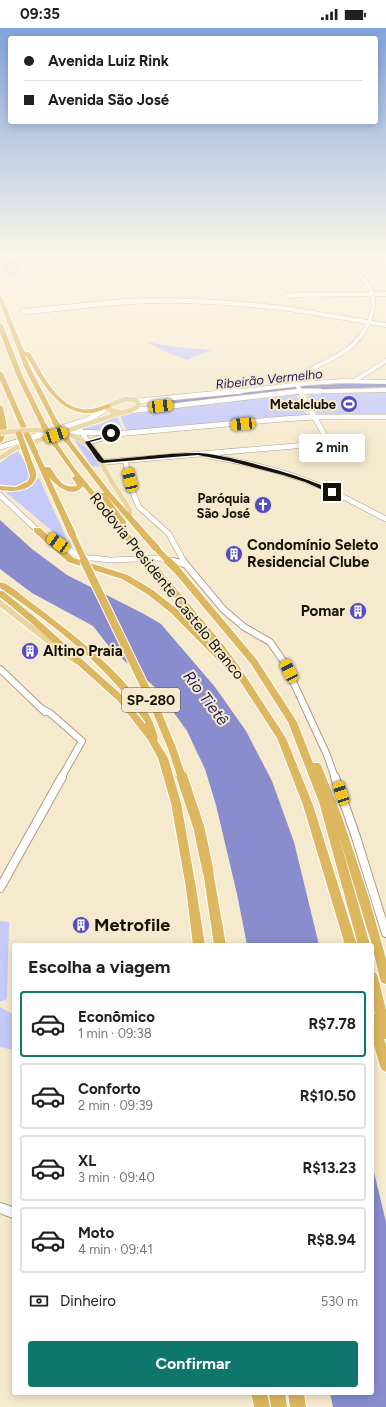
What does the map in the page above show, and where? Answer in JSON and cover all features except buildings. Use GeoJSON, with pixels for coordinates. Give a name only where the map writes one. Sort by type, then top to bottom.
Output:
{"type":"FeatureCollection","features":[{"type":"Feature","properties":{"kind":"highway"},"geometry":{"type":"LineString","coordinates":[[10,322],[31,374],[55,422],[81,460],[241,644],[264,675],[292,722],[303,746],[324,802],[363,943]]}},
{"type":"Feature","properties":{"kind":"highway","name":"Rodovia Presidente Castelo Branco"},"geometry":{"type":"LineString","coordinates":[[0,325],[16,371],[28,397],[44,426],[70,467],[132,543],[219,645],[250,689],[281,738],[294,767],[315,825],[349,943]]}},
{"type":"Feature","properties":{"kind":"highway"},"geometry":{"type":"LineString","coordinates":[[22,352],[28,354],[46,384],[60,401],[68,407],[89,412],[108,407]]}},
{"type":"Feature","properties":{"kind":"highway","name":"SP-280"},"geometry":{"type":"LineString","coordinates":[[0,373],[61,512],[157,712],[172,748],[196,816],[208,871],[220,943]]}},
{"type":"Feature","properties":{"kind":"highway"},"geometry":{"type":"LineString","coordinates":[[0,488],[9,490],[18,489],[31,482],[33,476],[8,398],[10,396]]}},
{"type":"Feature","properties":{"kind":"highway"},"geometry":{"type":"LineString","coordinates":[[0,408],[4,428],[0,441]]}},
{"type":"Feature","properties":{"kind":"highway"},"geometry":{"type":"LineString","coordinates":[[35,453],[42,457],[56,482],[65,489],[73,489],[80,486],[70,471],[70,467]]}},
{"type":"Feature","properties":{"kind":"highway"},"geometry":{"type":"LineString","coordinates":[[81,460],[80,464],[131,534],[132,543]]}},
{"type":"Feature","properties":{"kind":"highway"},"geometry":{"type":"LineString","coordinates":[[61,512],[64,506],[60,497],[67,492],[74,490],[85,492],[96,505],[102,507]]}},
{"type":"Feature","properties":{"kind":"highway"},"geometry":{"type":"LineString","coordinates":[[37,530],[71,560],[125,577],[157,597],[185,621],[250,689]]}},
{"type":"Feature","properties":{"kind":"highway"},"geometry":{"type":"LineString","coordinates":[[0,584],[69,636],[112,676],[142,711],[154,732],[153,741]]}},
{"type":"Feature","properties":{"kind":"highway"},"geometry":{"type":"LineString","coordinates":[[0,593],[32,619],[121,699],[144,726],[163,758],[176,803],[190,880],[199,943]]}},
{"type":"Feature","properties":{"kind":"highway"},"geometry":{"type":"LineString","coordinates":[[303,746],[311,753],[334,810],[386,979]]}},
{"type":"Feature","properties":{"kind":"highway"},"geometry":{"type":"LineString","coordinates":[[374,986],[386,1034]]}},
{"type":"Feature","properties":{"kind":"highway"},"geometry":{"type":"LineString","coordinates":[[374,1025],[386,1066]]}},
{"type":"Feature","properties":{"kind":"highway"},"geometry":{"type":"LineString","coordinates":[[259,1395],[262,1407]]}},
{"type":"Feature","properties":{"kind":"highway"},"geometry":{"type":"LineString","coordinates":[[277,1395],[280,1407]]}},
{"type":"Feature","properties":{"kind":"highway"},"geometry":{"type":"LineString","coordinates":[[296,1395],[298,1407]]}},
{"type":"Feature","properties":{"kind":"main road"},"geometry":{"type":"LineString","coordinates":[[295,382],[354,344],[361,338],[370,322]]}},
{"type":"Feature","properties":{"kind":"main road"},"geometry":{"type":"LineString","coordinates":[[372,322],[386,325]]}},
{"type":"Feature","properties":{"kind":"main road"},"geometry":{"type":"LineString","coordinates":[[354,381],[386,361]]}},
{"type":"Feature","properties":{"kind":"main road"},"geometry":{"type":"LineString","coordinates":[[81,431],[102,461],[329,443],[295,382]]}},
{"type":"Feature","properties":{"kind":"main road"},"geometry":{"type":"LineString","coordinates":[[0,447],[87,420],[125,398],[138,401],[160,400],[295,382],[386,382]]}},
{"type":"Feature","properties":{"kind":"main road"},"geometry":{"type":"LineString","coordinates":[[127,411],[301,391],[386,390]]}},
{"type":"Feature","properties":{"kind":"main road"},"geometry":{"type":"LineString","coordinates":[[0,458],[16,448],[127,411],[138,406],[138,401]]}},
{"type":"Feature","properties":{"kind":"main road"},"geometry":{"type":"LineString","coordinates":[[108,407],[111,411],[120,413]]}},
{"type":"Feature","properties":{"kind":"main road"},"geometry":{"type":"LineString","coordinates":[[88,442],[113,435],[314,417],[386,417]]}},
{"type":"Feature","properties":{"kind":"main road"},"geometry":{"type":"LineString","coordinates":[[0,433],[23,430],[50,431],[67,435],[82,441],[93,452],[130,510],[129,517]]}},
{"type":"Feature","properties":{"kind":"main road"},"geometry":{"type":"LineString","coordinates":[[66,432],[81,431],[108,433],[113,435]]}},
{"type":"Feature","properties":{"kind":"main road"},"geometry":{"type":"LineString","coordinates":[[222,452],[223,457],[313,483],[386,519]]}},
{"type":"Feature","properties":{"kind":"main road"},"geometry":{"type":"LineString","coordinates":[[198,454],[229,459]]}},
{"type":"Feature","properties":{"kind":"main road"},"geometry":{"type":"LineString","coordinates":[[125,460],[132,490],[137,503],[145,514],[169,534],[185,564],[228,614],[244,627],[270,642],[284,662],[327,755],[356,837],[386,933]]}},
{"type":"Feature","properties":{"kind":"main road"},"geometry":{"type":"LineString","coordinates":[[0,495],[37,530],[74,554],[85,558],[111,560],[164,558],[176,560],[185,564]]}},
{"type":"Feature","properties":{"kind":"main road"},"geometry":{"type":"LineString","coordinates":[[0,603],[62,652],[80,663]]}},
{"type":"Feature","properties":{"kind":"main road"},"geometry":{"type":"LineString","coordinates":[[0,669],[42,709],[81,743],[0,888]]}},
{"type":"Feature","properties":{"kind":"main road"},"geometry":{"type":"LineString","coordinates":[[0,1208],[12,1212]]}},
{"type":"Feature","properties":{"kind":"shaded area"},"geometry":{"type":"Polygon","coordinates":[[[146,342],[176,347],[211,350],[187,360],[146,342]]]}},
{"type":"Feature","properties":{"kind":"shaded area","name":"Metalclube"},"geometry":{"type":"Polygon","coordinates":[[[386,391],[386,415],[318,415],[307,393],[386,391]]]}},
{"type":"Feature","properties":{"kind":"shaded area"},"geometry":{"type":"Polygon","coordinates":[[[294,394],[297,396],[306,415],[127,432],[120,415],[294,394]]]}},
{"type":"Feature","properties":{"kind":"shaded area"},"geometry":{"type":"Polygon","coordinates":[[[117,416],[123,431],[81,431],[79,429],[100,424],[117,416]]]}},
{"type":"Feature","properties":{"kind":"shaded area"},"geometry":{"type":"Polygon","coordinates":[[[80,434],[103,464],[100,467],[92,466],[71,435],[80,434]]]}},
{"type":"Feature","properties":{"kind":"shaded area"},"geometry":{"type":"Polygon","coordinates":[[[18,451],[31,474],[30,481],[16,486],[0,484],[0,463],[18,451]]]}},
{"type":"Feature","properties":{"kind":"shaded area"},"geometry":{"type":"Polygon","coordinates":[[[39,478],[66,540],[63,540],[3,490],[27,487],[39,478]]]}},
{"type":"Feature","properties":{"kind":"shaded area"},"geometry":{"type":"Polygon","coordinates":[[[0,921],[9,922],[7,999],[0,1002],[0,921]]]}},
{"type":"Feature","properties":{"kind":"shaded area"},"geometry":{"type":"Polygon","coordinates":[[[0,1007],[12,1014],[12,1050],[0,1047],[0,1007]]]}},
{"type":"Feature","properties":{"kind":"water","name":"Rio Tietê"},"geometry":{"type":"Polygon","coordinates":[[[0,520],[32,549],[67,575],[161,624],[215,687],[246,731],[272,781],[294,842],[319,943],[247,943],[237,894],[216,805],[205,769],[187,731],[157,689],[111,649],[93,626],[32,593],[0,569],[0,520]]]}},
{"type":"Feature","properties":{"kind":"water"},"geometry":{"type":"Polygon","coordinates":[[[374,1172],[386,1222],[386,1407],[333,1407],[330,1395],[374,1395],[374,1172]]]}},
{"type":"Feature","properties":{"kind":"waterway","name":"Ribeirão Vermelho"},"geometry":{"type":"LineString","coordinates":[[154,404],[299,388],[386,385]]}},
{"type":"Feature","properties":{"kind":"place","name":"Metalclube"},"geometry":{"type":"Point","coordinates":[349,404]}},
{"type":"Feature","properties":{"kind":"place","name":"Paróquia São José"},"geometry":{"type":"Point","coordinates":[263,505]}},
{"type":"Feature","properties":{"kind":"place","name":"Condomínio Seleto Residencial Clube"},"geometry":{"type":"Point","coordinates":[234,554]}},
{"type":"Feature","properties":{"kind":"place","name":"Pomar"},"geometry":{"type":"Point","coordinates":[358,611]}},
{"type":"Feature","properties":{"kind":"place","name":"Altino Praia"},"geometry":{"type":"Point","coordinates":[30,651]}},
{"type":"Feature","properties":{"kind":"place","name":"Metrofile"},"geometry":{"type":"Point","coordinates":[81,925]}},
{"type":"Feature","properties":{"kind":"route"},"geometry":{"type":"LineString","coordinates":[[111,433],[113,435],[93,439],[88,442],[103,462],[198,454],[229,459],[285,474],[321,486],[332,492]]}}]}
